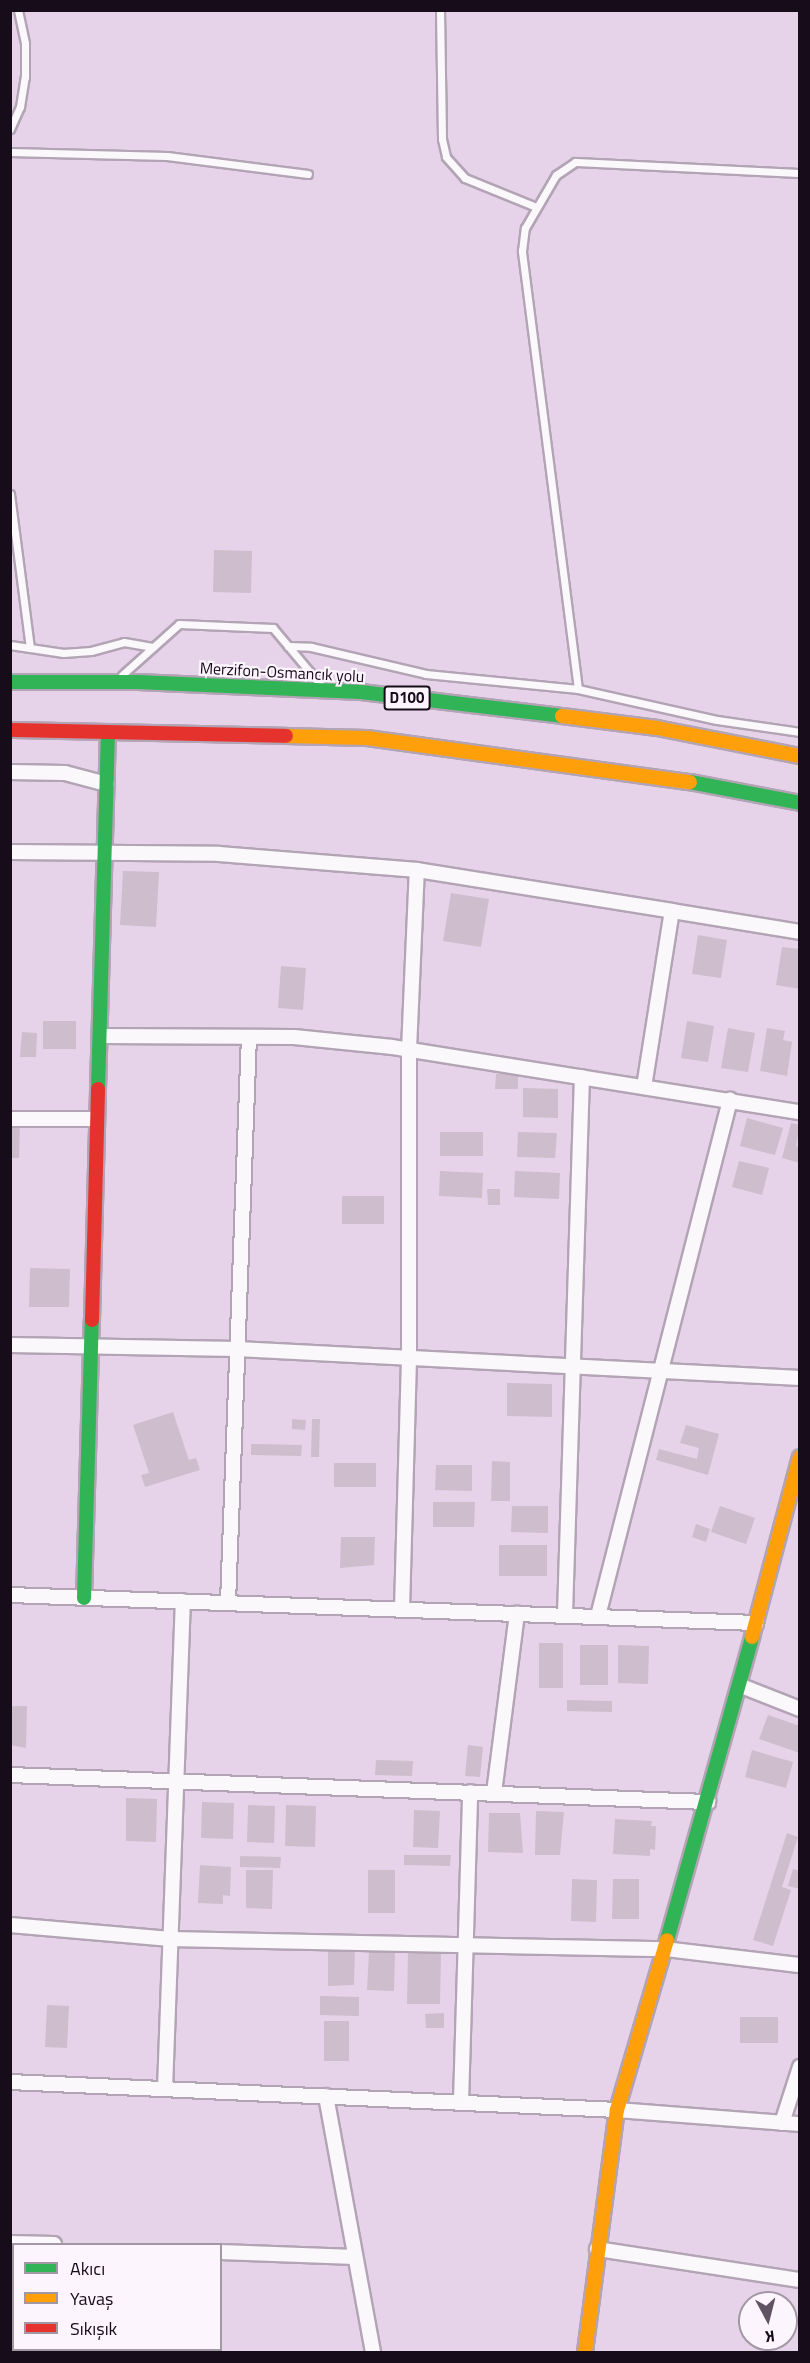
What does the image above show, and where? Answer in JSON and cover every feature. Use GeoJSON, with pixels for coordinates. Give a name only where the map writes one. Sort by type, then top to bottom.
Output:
{"type":"FeatureCollection","features":[{"type":"Feature","properties":{"kind":"main road","name":"Merzifon-Osmancık yolu"},"geometry":{"type":"LineString","coordinates":[[10,682],[115,682],[326,690],[657,728],[800,756]]}},
{"type":"Feature","properties":{"kind":"main road"},"geometry":{"type":"LineString","coordinates":[[10,730],[367,738],[647,772],[800,803]]}},
{"type":"Feature","properties":{"kind":"main road"},"geometry":{"type":"LineString","coordinates":[[10,739],[55,731]]}},
{"type":"Feature","properties":{"kind":"main road"},"geometry":{"type":"LineString","coordinates":[[84,1598],[95,1119],[100,1036],[103,852],[108,732]]}},
{"type":"Feature","properties":{"kind":"main road"},"geometry":{"type":"LineString","coordinates":[[585,2352],[617,2110],[708,1802],[799,1458]]}},
{"type":"Feature","properties":{"kind":"street"},"geometry":{"type":"LineString","coordinates":[[10,772],[66,773],[107,784]]}},
{"type":"Feature","properties":{"kind":"street"},"geometry":{"type":"LineString","coordinates":[[10,852],[219,854],[417,870],[800,932]]}},
{"type":"Feature","properties":{"kind":"street"},"geometry":{"type":"LineString","coordinates":[[402,1609],[409,1359],[409,1050],[417,870]]}},
{"type":"Feature","properties":{"kind":"street"},"geometry":{"type":"LineString","coordinates":[[644,1087],[672,911]]}},
{"type":"Feature","properties":{"kind":"street"},"geometry":{"type":"LineString","coordinates":[[100,1036],[294,1037],[409,1050],[800,1112]]}},
{"type":"Feature","properties":{"kind":"street"},"geometry":{"type":"LineString","coordinates":[[228,1603],[249,1037]]}},
{"type":"Feature","properties":{"kind":"street"},"geometry":{"type":"LineString","coordinates":[[566,1614],[582,1077]]}},
{"type":"Feature","properties":{"kind":"street"},"geometry":{"type":"LineString","coordinates":[[598,1616],[730,1100]]}},
{"type":"Feature","properties":{"kind":"street"},"geometry":{"type":"LineString","coordinates":[[10,1119],[95,1119]]}},
{"type":"Feature","properties":{"kind":"street"},"geometry":{"type":"LineString","coordinates":[[10,1345],[237,1349],[409,1359],[573,1364],[800,1378]]}},
{"type":"Feature","properties":{"kind":"street"},"geometry":{"type":"LineString","coordinates":[[10,1595],[566,1614],[756,1623]]}},
{"type":"Feature","properties":{"kind":"street"},"geometry":{"type":"LineString","coordinates":[[165,2089],[183,1601]]}},
{"type":"Feature","properties":{"kind":"street"},"geometry":{"type":"LineString","coordinates":[[494,1793],[517,1613]]}},
{"type":"Feature","properties":{"kind":"street"},"geometry":{"type":"LineString","coordinates":[[739,1685],[800,1709]]}},
{"type":"Feature","properties":{"kind":"street"},"geometry":{"type":"LineString","coordinates":[[10,1775],[176,1779],[708,1802]]}},
{"type":"Feature","properties":{"kind":"street"},"geometry":{"type":"LineString","coordinates":[[461,2102],[470,1792]]}},
{"type":"Feature","properties":{"kind":"street"},"geometry":{"type":"LineString","coordinates":[[10,1925],[170,1939],[665,1949],[800,1965]]}},
{"type":"Feature","properties":{"kind":"street"},"geometry":{"type":"LineString","coordinates":[[782,2123],[800,2067]]}},
{"type":"Feature","properties":{"kind":"street"},"geometry":{"type":"LineString","coordinates":[[10,2082],[617,2110],[800,2124]]}},
{"type":"Feature","properties":{"kind":"street"},"geometry":{"type":"LineString","coordinates":[[326,2096],[373,2352]]}},
{"type":"Feature","properties":{"kind":"street"},"geometry":{"type":"LineString","coordinates":[[597,2249],[800,2280]]}},
{"type":"Feature","properties":{"kind":"street"},"geometry":{"type":"LineString","coordinates":[[222,2252],[355,2257]]}},
{"type":"Feature","properties":{"kind":"lane"},"geometry":{"type":"LineString","coordinates":[[10,129],[18,114],[25,77],[25,43],[18,10]]}},
{"type":"Feature","properties":{"kind":"lane"},"geometry":{"type":"LineString","coordinates":[[440,10],[442,139],[446,157],[465,178],[534,206]]}},
{"type":"Feature","properties":{"kind":"lane"},"geometry":{"type":"LineString","coordinates":[[10,152],[22,156],[167,156],[308,174]]}},
{"type":"Feature","properties":{"kind":"lane"},"geometry":{"type":"LineString","coordinates":[[578,689],[522,251],[525,228],[534,206],[556,175],[575,162],[800,173]]}},
{"type":"Feature","properties":{"kind":"lane"},"geometry":{"type":"LineString","coordinates":[[10,494],[27,599],[30,648]]}},
{"type":"Feature","properties":{"kind":"lane"},"geometry":{"type":"LineString","coordinates":[[115,682],[179,624],[273,628],[326,690]]}},
{"type":"Feature","properties":{"kind":"lane"},"geometry":{"type":"LineString","coordinates":[[10,645],[77,653],[124,642],[153,647]]}},
{"type":"Feature","properties":{"kind":"lane"},"geometry":{"type":"LineString","coordinates":[[288,646],[311,647],[426,674],[578,689],[717,720],[800,732]]}},
{"type":"Feature","properties":{"kind":"building"},"geometry":{"type":"Polygon","coordinates":[[[214,550],[252,551],[251,593],[213,592],[214,550]]]}},
{"type":"Feature","properties":{"kind":"building"},"geometry":{"type":"Polygon","coordinates":[[[123,871],[159,872],[156,927],[120,925],[123,871]]]}},
{"type":"Feature","properties":{"kind":"building"},"geometry":{"type":"Polygon","coordinates":[[[451,893],[489,899],[481,947],[443,941],[451,893]]]}},
{"type":"Feature","properties":{"kind":"building"},"geometry":{"type":"Polygon","coordinates":[[[698,935],[727,940],[721,978],[692,974],[698,935]]]}},
{"type":"Feature","properties":{"kind":"building"},"geometry":{"type":"Polygon","coordinates":[[[782,947],[800,949],[800,989],[776,985],[782,947]]]}},
{"type":"Feature","properties":{"kind":"building"},"geometry":{"type":"Polygon","coordinates":[[[281,966],[306,968],[303,1010],[278,1008],[281,966]]]}},
{"type":"Feature","properties":{"kind":"building"},"geometry":{"type":"Polygon","coordinates":[[[43,1021],[76,1021],[76,1049],[43,1049],[43,1021]]]}},
{"type":"Feature","properties":{"kind":"building"},"geometry":{"type":"Polygon","coordinates":[[[687,1021],[714,1026],[708,1062],[681,1058],[687,1021]]]}},
{"type":"Feature","properties":{"kind":"building"},"geometry":{"type":"Polygon","coordinates":[[[728,1028],[755,1033],[748,1072],[721,1068],[728,1028]]]}},
{"type":"Feature","properties":{"kind":"building"},"geometry":{"type":"Polygon","coordinates":[[[767,1028],[785,1031],[783,1040],[792,1042],[787,1076],[760,1071],[767,1028]]]}},
{"type":"Feature","properties":{"kind":"building"},"geometry":{"type":"Polygon","coordinates":[[[22,1032],[37,1033],[36,1057],[20,1057],[22,1032]]]}},
{"type":"Feature","properties":{"kind":"building"},"geometry":{"type":"Polygon","coordinates":[[[496,1074],[518,1074],[518,1089],[495,1089],[496,1074]]]}},
{"type":"Feature","properties":{"kind":"building"},"geometry":{"type":"Polygon","coordinates":[[[523,1088],[558,1089],[558,1118],[523,1117],[523,1088]]]}},
{"type":"Feature","properties":{"kind":"building"},"geometry":{"type":"Polygon","coordinates":[[[747,1118],[783,1128],[775,1155],[740,1146],[747,1118]]]}},
{"type":"Feature","properties":{"kind":"building"},"geometry":{"type":"Polygon","coordinates":[[[791,1123],[800,1125],[796,1146],[800,1147],[800,1163],[782,1158],[791,1123]]]}},
{"type":"Feature","properties":{"kind":"building"},"geometry":{"type":"Polygon","coordinates":[[[10,1124],[20,1124],[19,1158],[10,1158],[10,1124]]]}},
{"type":"Feature","properties":{"kind":"building"},"geometry":{"type":"Polygon","coordinates":[[[440,1132],[483,1132],[483,1156],[440,1156],[440,1132]]]}},
{"type":"Feature","properties":{"kind":"building"},"geometry":{"type":"Polygon","coordinates":[[[518,1132],[557,1133],[555,1158],[517,1157],[518,1132]]]}},
{"type":"Feature","properties":{"kind":"building"},"geometry":{"type":"Polygon","coordinates":[[[739,1161],[769,1168],[762,1195],[732,1187],[739,1161]]]}},
{"type":"Feature","properties":{"kind":"building"},"geometry":{"type":"Polygon","coordinates":[[[440,1171],[483,1173],[482,1198],[439,1196],[440,1171]]]}},
{"type":"Feature","properties":{"kind":"building"},"geometry":{"type":"Polygon","coordinates":[[[515,1171],[560,1173],[559,1199],[514,1197],[515,1171]]]}},
{"type":"Feature","properties":{"kind":"building"},"geometry":{"type":"Polygon","coordinates":[[[487,1189],[500,1189],[500,1205],[488,1205],[487,1189]]]}},
{"type":"Feature","properties":{"kind":"building"},"geometry":{"type":"Polygon","coordinates":[[[342,1196],[384,1196],[384,1224],[342,1224],[342,1196]]]}},
{"type":"Feature","properties":{"kind":"building"},"geometry":{"type":"Polygon","coordinates":[[[30,1268],[70,1269],[69,1307],[29,1307],[30,1268]]]}},
{"type":"Feature","properties":{"kind":"building"},"geometry":{"type":"Polygon","coordinates":[[[507,1383],[552,1384],[552,1417],[507,1416],[507,1383]]]}},
{"type":"Feature","properties":{"kind":"building"},"geometry":{"type":"Polygon","coordinates":[[[173,1412],[189,1460],[196,1458],[200,1470],[145,1487],[141,1475],[149,1473],[133,1425],[173,1412]]]}},
{"type":"Feature","properties":{"kind":"building"},"geometry":{"type":"Polygon","coordinates":[[[292,1419],[306,1420],[305,1430],[292,1429],[292,1419]]]}},
{"type":"Feature","properties":{"kind":"building"},"geometry":{"type":"Polygon","coordinates":[[[312,1419],[320,1419],[319,1457],[311,1457],[312,1419]]]}},
{"type":"Feature","properties":{"kind":"building"},"geometry":{"type":"Polygon","coordinates":[[[686,1425],[719,1434],[708,1475],[656,1460],[659,1449],[697,1459],[699,1448],[680,1443],[686,1425]]]}},
{"type":"Feature","properties":{"kind":"building"},"geometry":{"type":"Polygon","coordinates":[[[251,1444],[302,1445],[301,1456],[251,1455],[251,1444]]]}},
{"type":"Feature","properties":{"kind":"building"},"geometry":{"type":"Polygon","coordinates":[[[492,1461],[510,1462],[510,1501],[491,1501],[492,1461]]]}},
{"type":"Feature","properties":{"kind":"building"},"geometry":{"type":"Polygon","coordinates":[[[334,1463],[376,1463],[376,1487],[334,1487],[334,1463]]]}},
{"type":"Feature","properties":{"kind":"building"},"geometry":{"type":"Polygon","coordinates":[[[436,1465],[472,1465],[472,1491],[435,1490],[436,1465]]]}},
{"type":"Feature","properties":{"kind":"building"},"geometry":{"type":"Polygon","coordinates":[[[433,1502],[475,1502],[474,1527],[433,1527],[433,1502]]]}},
{"type":"Feature","properties":{"kind":"building"},"geometry":{"type":"Polygon","coordinates":[[[512,1506],[548,1506],[548,1533],[511,1532],[512,1506]]]}},
{"type":"Feature","properties":{"kind":"building"},"geometry":{"type":"Polygon","coordinates":[[[720,1506],[755,1518],[746,1544],[711,1532],[720,1506]]]}},
{"type":"Feature","properties":{"kind":"building"},"geometry":{"type":"Polygon","coordinates":[[[696,1524],[710,1529],[706,1542],[692,1537],[696,1524]]]}},
{"type":"Feature","properties":{"kind":"building"},"geometry":{"type":"Polygon","coordinates":[[[341,1537],[375,1537],[374,1565],[340,1568],[341,1537]]]}},
{"type":"Feature","properties":{"kind":"building"},"geometry":{"type":"Polygon","coordinates":[[[499,1545],[547,1545],[547,1576],[499,1576],[499,1545]]]}},
{"type":"Feature","properties":{"kind":"building"},"geometry":{"type":"Polygon","coordinates":[[[539,1643],[563,1643],[563,1688],[539,1688],[539,1643]]]}},
{"type":"Feature","properties":{"kind":"building"},"geometry":{"type":"Polygon","coordinates":[[[580,1645],[608,1645],[608,1685],[580,1685],[580,1645]]]}},
{"type":"Feature","properties":{"kind":"building"},"geometry":{"type":"Polygon","coordinates":[[[618,1645],[649,1646],[648,1684],[618,1683],[618,1645]]]}},
{"type":"Feature","properties":{"kind":"building"},"geometry":{"type":"Polygon","coordinates":[[[567,1700],[612,1701],[612,1712],[567,1711],[567,1700]]]}},
{"type":"Feature","properties":{"kind":"building"},"geometry":{"type":"Polygon","coordinates":[[[27,1706],[26,1748],[10,1745],[10,1708],[27,1706]]]}},
{"type":"Feature","properties":{"kind":"building"},"geometry":{"type":"Polygon","coordinates":[[[768,1715],[800,1726],[800,1753],[759,1739],[768,1715]]]}},
{"type":"Feature","properties":{"kind":"building"},"geometry":{"type":"Polygon","coordinates":[[[468,1745],[483,1747],[480,1777],[465,1776],[468,1745]]]}},
{"type":"Feature","properties":{"kind":"building"},"geometry":{"type":"Polygon","coordinates":[[[752,1750],[793,1762],[786,1788],[745,1777],[752,1750]]]}},
{"type":"Feature","properties":{"kind":"building"},"geometry":{"type":"Polygon","coordinates":[[[376,1760],[413,1761],[412,1776],[375,1775],[376,1760]]]}},
{"type":"Feature","properties":{"kind":"building"},"geometry":{"type":"Polygon","coordinates":[[[126,1798],[157,1799],[156,1842],[126,1841],[126,1798]]]}},
{"type":"Feature","properties":{"kind":"building"},"geometry":{"type":"Polygon","coordinates":[[[202,1802],[234,1803],[233,1839],[201,1838],[202,1802]]]}},
{"type":"Feature","properties":{"kind":"building"},"geometry":{"type":"Polygon","coordinates":[[[248,1805],[275,1806],[274,1843],[247,1842],[248,1805]]]}},
{"type":"Feature","properties":{"kind":"building"},"geometry":{"type":"Polygon","coordinates":[[[286,1805],[316,1806],[315,1847],[285,1846],[286,1805]]]}},
{"type":"Feature","properties":{"kind":"building"},"geometry":{"type":"Polygon","coordinates":[[[414,1810],[440,1811],[438,1848],[413,1847],[414,1810]]]}},
{"type":"Feature","properties":{"kind":"building"},"geometry":{"type":"Polygon","coordinates":[[[536,1811],[564,1812],[560,1855],[535,1855],[536,1811]]]}},
{"type":"Feature","properties":{"kind":"building"},"geometry":{"type":"Polygon","coordinates":[[[489,1813],[520,1813],[523,1853],[488,1852],[489,1813]]]}},
{"type":"Feature","properties":{"kind":"building"},"geometry":{"type":"Polygon","coordinates":[[[615,1819],[652,1821],[651,1826],[656,1826],[655,1850],[650,1849],[650,1856],[613,1854],[615,1819]]]}},
{"type":"Feature","properties":{"kind":"building"},"geometry":{"type":"Polygon","coordinates":[[[787,1833],[798,1837],[782,1887],[791,1890],[773,1946],[753,1940],[787,1833]]]}},
{"type":"Feature","properties":{"kind":"building"},"geometry":{"type":"Polygon","coordinates":[[[404,1855],[451,1855],[450,1866],[404,1865],[404,1855]]]}},
{"type":"Feature","properties":{"kind":"building"},"geometry":{"type":"Polygon","coordinates":[[[240,1856],[281,1857],[280,1868],[240,1867],[240,1856]]]}},
{"type":"Feature","properties":{"kind":"building"},"geometry":{"type":"Polygon","coordinates":[[[200,1865],[231,1867],[230,1896],[223,1895],[223,1904],[198,1903],[200,1865]]]}},
{"type":"Feature","properties":{"kind":"building"},"geometry":{"type":"Polygon","coordinates":[[[793,1869],[800,1871],[800,1889],[788,1886],[793,1869]]]}},
{"type":"Feature","properties":{"kind":"building"},"geometry":{"type":"Polygon","coordinates":[[[246,1870],[273,1870],[272,1909],[246,1908],[246,1870]]]}},
{"type":"Feature","properties":{"kind":"building"},"geometry":{"type":"Polygon","coordinates":[[[368,1870],[395,1870],[395,1913],[368,1913],[368,1870]]]}},
{"type":"Feature","properties":{"kind":"building"},"geometry":{"type":"Polygon","coordinates":[[[572,1879],[597,1880],[596,1922],[571,1921],[572,1879]]]}},
{"type":"Feature","properties":{"kind":"building"},"geometry":{"type":"Polygon","coordinates":[[[613,1879],[639,1879],[639,1919],[612,1919],[613,1879]]]}},
{"type":"Feature","properties":{"kind":"building"},"geometry":{"type":"Polygon","coordinates":[[[328,1949],[355,1949],[354,1985],[328,1986],[328,1949]]]}},
{"type":"Feature","properties":{"kind":"building"},"geometry":{"type":"Polygon","coordinates":[[[369,1952],[395,1953],[394,1991],[367,1990],[369,1952]]]}},
{"type":"Feature","properties":{"kind":"building"},"geometry":{"type":"Polygon","coordinates":[[[408,1952],[441,1952],[440,2004],[407,2004],[408,1952]]]}},
{"type":"Feature","properties":{"kind":"building"},"geometry":{"type":"Polygon","coordinates":[[[320,1996],[359,1997],[359,2016],[320,2015],[320,1996]]]}},
{"type":"Feature","properties":{"kind":"building"},"geometry":{"type":"Polygon","coordinates":[[[47,2005],[69,2006],[67,2048],[45,2047],[47,2005]]]}},
{"type":"Feature","properties":{"kind":"building"},"geometry":{"type":"Polygon","coordinates":[[[444,2013],[444,2028],[426,2028],[425,2014],[444,2013]]]}},
{"type":"Feature","properties":{"kind":"building"},"geometry":{"type":"Polygon","coordinates":[[[740,2017],[778,2017],[778,2043],[740,2043],[740,2017]]]}},
{"type":"Feature","properties":{"kind":"building"},"geometry":{"type":"Polygon","coordinates":[[[324,2021],[349,2021],[349,2061],[324,2061],[324,2021]]]}},
{"type":"Feature","properties":{"kind":"traffic: fast"},"geometry":{"type":"LineString","coordinates":[[10,682],[138,682],[361,692],[562,716]]}},
{"type":"Feature","properties":{"kind":"traffic: fast"},"geometry":{"type":"LineString","coordinates":[[98,1089],[108,732]]}},
{"type":"Feature","properties":{"kind":"traffic: fast"},"geometry":{"type":"LineString","coordinates":[[690,782],[800,803]]}},
{"type":"Feature","properties":{"kind":"traffic: fast"},"geometry":{"type":"LineString","coordinates":[[84,1598],[92,1320]]}},
{"type":"Feature","properties":{"kind":"traffic: fast"},"geometry":{"type":"LineString","coordinates":[[667,1940],[752,1637]]}},
{"type":"Feature","properties":{"kind":"traffic: slow"},"geometry":{"type":"LineString","coordinates":[[562,716],[657,728],[800,756]]}},
{"type":"Feature","properties":{"kind":"traffic: slow"},"geometry":{"type":"LineString","coordinates":[[286,736],[367,738],[690,782]]}},
{"type":"Feature","properties":{"kind":"traffic: slow"},"geometry":{"type":"LineString","coordinates":[[752,1637],[800,1457]]}},
{"type":"Feature","properties":{"kind":"traffic: slow"},"geometry":{"type":"LineString","coordinates":[[585,2352],[617,2110],[667,1940]]}},
{"type":"Feature","properties":{"kind":"traffic: jam"},"geometry":{"type":"LineString","coordinates":[[10,730],[286,736]]}},
{"type":"Feature","properties":{"kind":"traffic: jam"},"geometry":{"type":"LineString","coordinates":[[92,1320],[98,1089]]}}]}
